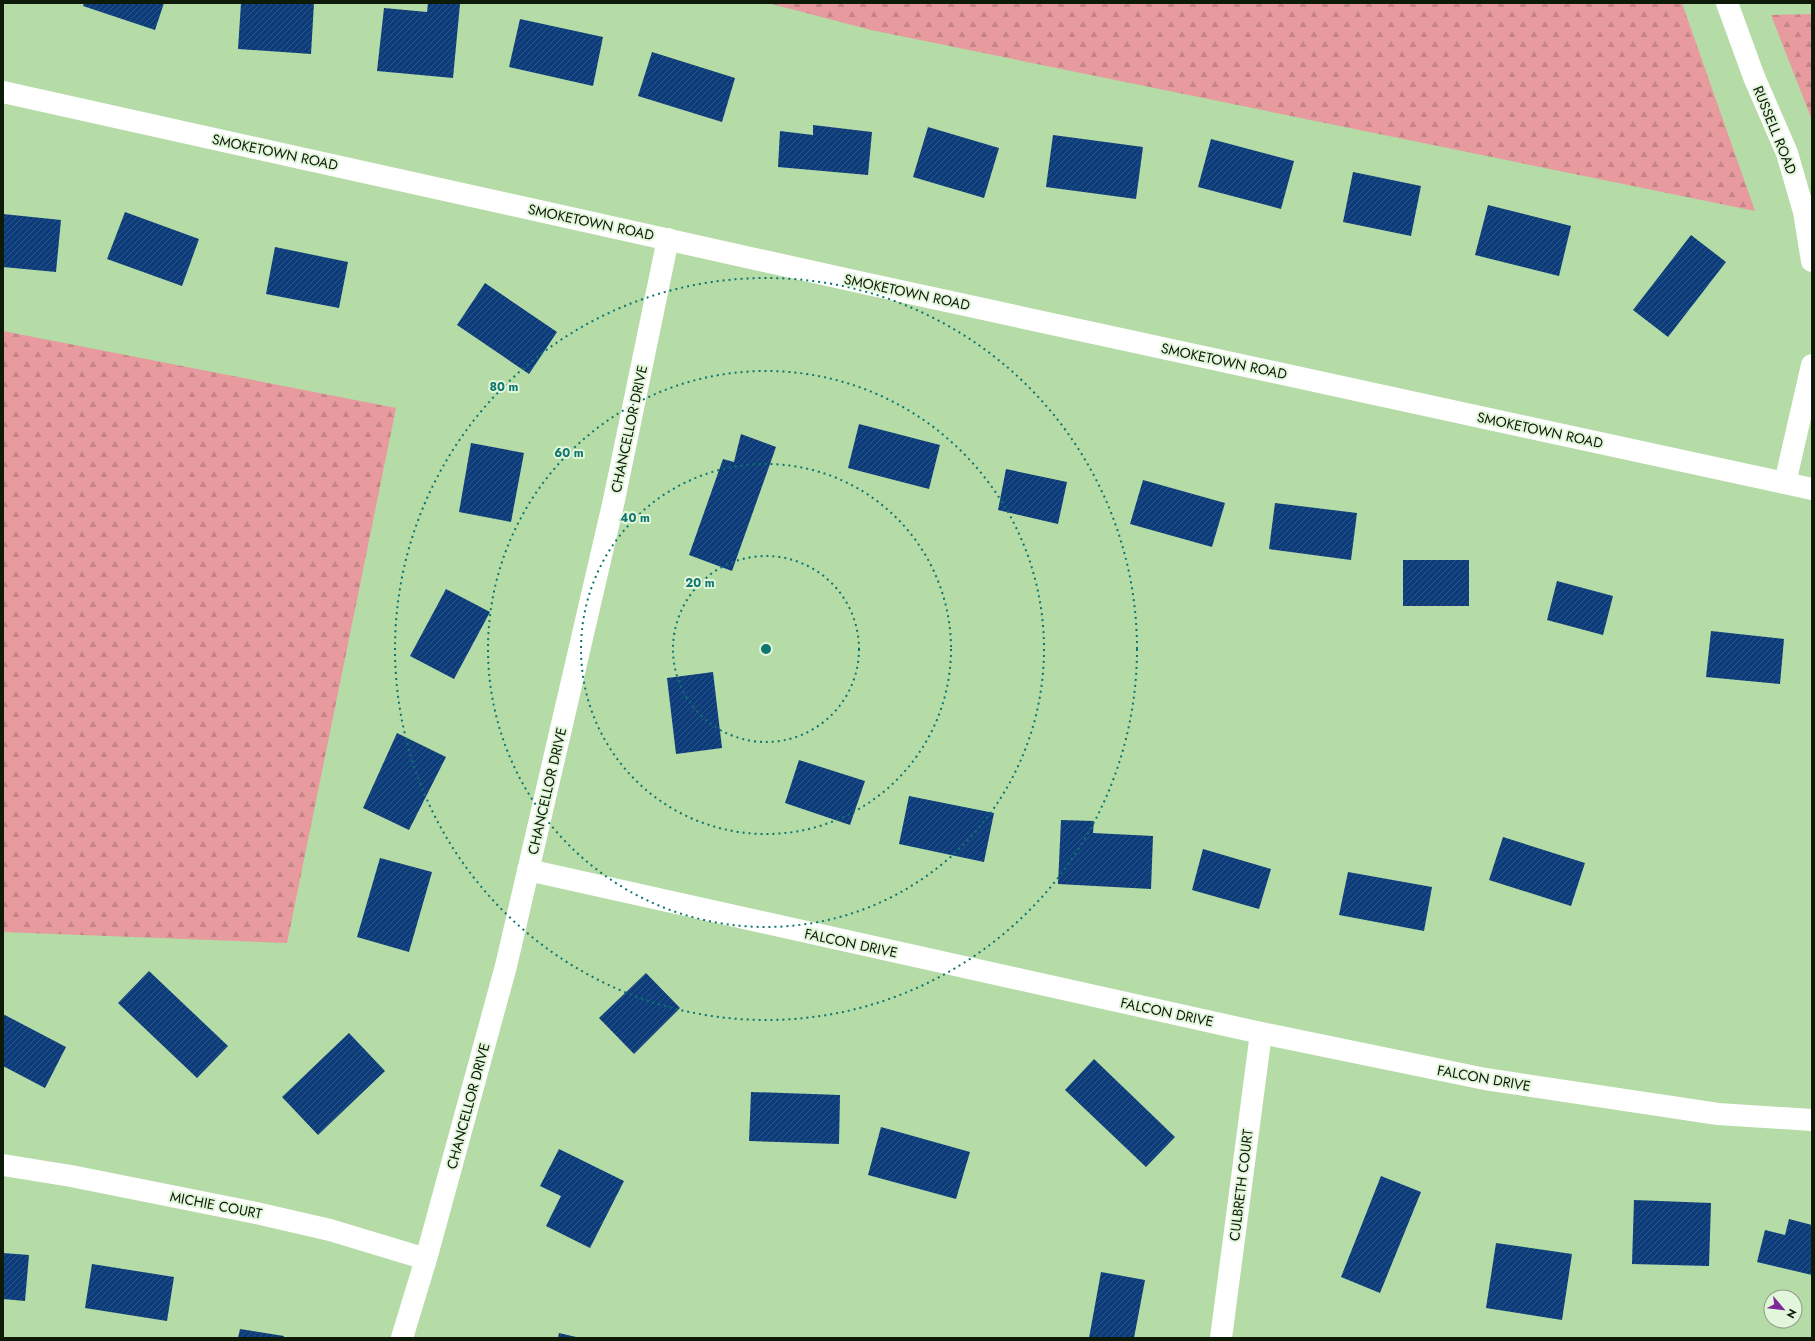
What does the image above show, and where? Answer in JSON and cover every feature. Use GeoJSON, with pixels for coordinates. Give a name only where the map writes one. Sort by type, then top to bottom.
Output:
{"type":"FeatureCollection","features":[{"type":"Feature","properties":{"kind":"street","name":"RUSSELL ROAD"},"geometry":{"type":"LineString","coordinates":[[1727,3],[1754,77],[1787,153],[1804,212],[1812,261]]}},
{"type":"Feature","properties":{"kind":"street","name":"SMOKETOWN ROAD"},"geometry":{"type":"LineString","coordinates":[[3,92],[861,282],[1812,489]]}},
{"type":"Feature","properties":{"kind":"street","name":"CHANCELLOR DRIVE"},"geometry":{"type":"LineString","coordinates":[[402,1338],[426,1258],[506,966],[614,500],[668,239]]}},
{"type":"Feature","properties":{"kind":"street"},"geometry":{"type":"LineString","coordinates":[[1785,483],[1812,366]]}},
{"type":"Feature","properties":{"kind":"street","name":"FALCON DRIVE"},"geometry":{"type":"LineString","coordinates":[[528,870],[1261,1033],[1486,1079],[1718,1114],[1812,1120]]}},
{"type":"Feature","properties":{"kind":"street","name":"CULBRETH COURT"},"geometry":{"type":"LineString","coordinates":[[1221,1338],[1261,1033]]}},
{"type":"Feature","properties":{"kind":"street","name":"MICHIE COURT"},"geometry":{"type":"LineString","coordinates":[[3,1166],[71,1176],[256,1213],[330,1230],[426,1258]]}},
{"type":"Feature","properties":{"kind":"green space"},"geometry":{"type":"Polygon","coordinates":[[[768,3],[1682,3],[1755,211],[871,30],[768,3]]]}},
{"type":"Feature","properties":{"kind":"green space"},"geometry":{"type":"Polygon","coordinates":[[[1812,14],[1812,120],[1771,15],[1812,14]]]}},
{"type":"Feature","properties":{"kind":"green space"},"geometry":{"type":"Polygon","coordinates":[[[3,331],[396,408],[287,943],[3,932],[3,331]]]}},
{"type":"Feature","properties":{"kind":"building"},"geometry":{"type":"Polygon","coordinates":[[[84,3],[164,3],[155,30],[83,6],[84,3]]]}},
{"type":"Feature","properties":{"kind":"building"},"geometry":{"type":"Polygon","coordinates":[[[241,3],[314,3],[311,54],[238,49],[241,3]]]}},
{"type":"Feature","properties":{"kind":"building"},"geometry":{"type":"Polygon","coordinates":[[[428,3],[460,4],[453,78],[377,71],[384,8],[427,12],[428,3]]]}},
{"type":"Feature","properties":{"kind":"building"},"geometry":{"type":"Polygon","coordinates":[[[520,19],[603,37],[593,86],[509,67],[520,19]]]}},
{"type":"Feature","properties":{"kind":"building"},"geometry":{"type":"Polygon","coordinates":[[[652,52],[735,78],[722,122],[638,96],[652,52]]]}},
{"type":"Feature","properties":{"kind":"building"},"geometry":{"type":"Polygon","coordinates":[[[813,125],[872,132],[868,175],[778,167],[780,131],[813,135],[813,125]]]}},
{"type":"Feature","properties":{"kind":"building"},"geometry":{"type":"Polygon","coordinates":[[[928,127],[999,148],[984,198],[913,177],[928,127]]]}},
{"type":"Feature","properties":{"kind":"building"},"geometry":{"type":"Polygon","coordinates":[[[1053,135],[1143,147],[1136,199],[1046,187],[1053,135]]]}},
{"type":"Feature","properties":{"kind":"building"},"geometry":{"type":"Polygon","coordinates":[[[1211,139],[1294,161],[1281,209],[1198,187],[1211,139]]]}},
{"type":"Feature","properties":{"kind":"building"},"geometry":{"type":"Polygon","coordinates":[[[1353,172],[1421,186],[1411,236],[1343,222],[1353,172]]]}},
{"type":"Feature","properties":{"kind":"building"},"geometry":{"type":"Polygon","coordinates":[[[1488,205],[1571,226],[1559,276],[1475,255],[1488,205]]]}},
{"type":"Feature","properties":{"kind":"building"},"geometry":{"type":"Polygon","coordinates":[[[125,212],[199,239],[182,286],[107,259],[125,212]]]}},
{"type":"Feature","properties":{"kind":"building"},"geometry":{"type":"Polygon","coordinates":[[[3,214],[61,220],[56,272],[3,267],[3,214]]]}},
{"type":"Feature","properties":{"kind":"building"},"geometry":{"type":"Polygon","coordinates":[[[1691,235],[1726,262],[1668,337],[1633,310],[1691,235]]]}},
{"type":"Feature","properties":{"kind":"building"},"geometry":{"type":"Polygon","coordinates":[[[275,247],[348,262],[339,308],[266,294],[275,247]]]}},
{"type":"Feature","properties":{"kind":"building"},"geometry":{"type":"Polygon","coordinates":[[[485,283],[557,332],[529,374],[457,325],[485,283]]]}},
{"type":"Feature","properties":{"kind":"building"},"geometry":{"type":"Polygon","coordinates":[[[859,424],[940,445],[929,489],[848,468],[859,424]]]}},
{"type":"Feature","properties":{"kind":"building"},"geometry":{"type":"Polygon","coordinates":[[[741,434],[776,447],[732,571],[689,555],[723,459],[734,462],[741,434]]]}},
{"type":"Feature","properties":{"kind":"building"},"geometry":{"type":"Polygon","coordinates":[[[471,443],[524,453],[511,522],[459,512],[471,443]]]}},
{"type":"Feature","properties":{"kind":"building"},"geometry":{"type":"Polygon","coordinates":[[[1006,469],[1067,482],[1058,524],[998,510],[1006,469]]]}},
{"type":"Feature","properties":{"kind":"building"},"geometry":{"type":"Polygon","coordinates":[[[1143,480],[1225,503],[1212,547],[1130,524],[1143,480]]]}},
{"type":"Feature","properties":{"kind":"building"},"geometry":{"type":"Polygon","coordinates":[[[1275,503],[1357,513],[1351,560],[1269,549],[1275,503]]]}},
{"type":"Feature","properties":{"kind":"building"},"geometry":{"type":"Polygon","coordinates":[[[1403,560],[1469,560],[1469,606],[1403,606],[1403,560]]]}},
{"type":"Feature","properties":{"kind":"building"},"geometry":{"type":"Polygon","coordinates":[[[1557,581],[1613,596],[1603,635],[1547,620],[1557,581]]]}},
{"type":"Feature","properties":{"kind":"building"},"geometry":{"type":"Polygon","coordinates":[[[446,589],[490,612],[454,679],[410,656],[446,589]]]}},
{"type":"Feature","properties":{"kind":"building"},"geometry":{"type":"Polygon","coordinates":[[[1711,631],[1784,639],[1780,684],[1706,677],[1711,631]]]}},
{"type":"Feature","properties":{"kind":"building"},"geometry":{"type":"Polygon","coordinates":[[[713,672],[722,748],[676,754],[667,678],[713,672]]]}},
{"type":"Feature","properties":{"kind":"building"},"geometry":{"type":"Polygon","coordinates":[[[397,733],[446,757],[409,830],[363,808],[397,733]]]}},
{"type":"Feature","properties":{"kind":"building"},"geometry":{"type":"Polygon","coordinates":[[[799,760],[865,781],[850,825],[785,803],[799,760]]]}},
{"type":"Feature","properties":{"kind":"building"},"geometry":{"type":"Polygon","coordinates":[[[909,796],[994,813],[984,862],[899,844],[909,796]]]}},
{"type":"Feature","properties":{"kind":"building"},"geometry":{"type":"Polygon","coordinates":[[[1061,820],[1094,821],[1093,833],[1153,836],[1151,889],[1058,884],[1061,820]]]}},
{"type":"Feature","properties":{"kind":"building"},"geometry":{"type":"Polygon","coordinates":[[[1503,837],[1585,863],[1571,906],[1489,880],[1503,837]]]}},
{"type":"Feature","properties":{"kind":"building"},"geometry":{"type":"Polygon","coordinates":[[[1203,849],[1271,869],[1259,909],[1192,890],[1203,849]]]}},
{"type":"Feature","properties":{"kind":"building"},"geometry":{"type":"Polygon","coordinates":[[[380,858],[432,872],[409,952],[357,937],[380,858]]]}},
{"type":"Feature","properties":{"kind":"building"},"geometry":{"type":"Polygon","coordinates":[[[1348,872],[1432,887],[1424,931],[1339,915],[1348,872]]]}},
{"type":"Feature","properties":{"kind":"building"},"geometry":{"type":"Polygon","coordinates":[[[149,971],[228,1046],[197,1078],[118,1003],[149,971]]]}},
{"type":"Feature","properties":{"kind":"building"},"geometry":{"type":"Polygon","coordinates":[[[646,973],[680,1008],[634,1054],[599,1018],[646,973]]]}},
{"type":"Feature","properties":{"kind":"building"},"geometry":{"type":"Polygon","coordinates":[[[3,1014],[66,1047],[45,1088],[3,1066],[3,1014]]]}},
{"type":"Feature","properties":{"kind":"building"},"geometry":{"type":"Polygon","coordinates":[[[349,1033],[385,1071],[318,1135],[282,1097],[349,1033]]]}},
{"type":"Feature","properties":{"kind":"building"},"geometry":{"type":"Polygon","coordinates":[[[1094,1059],[1175,1137],[1146,1167],[1065,1090],[1094,1059]]]}},
{"type":"Feature","properties":{"kind":"building"},"geometry":{"type":"Polygon","coordinates":[[[751,1092],[840,1095],[839,1144],[749,1141],[751,1092]]]}},
{"type":"Feature","properties":{"kind":"building"},"geometry":{"type":"Polygon","coordinates":[[[881,1127],[970,1152],[956,1199],[868,1175],[881,1127]]]}},
{"type":"Feature","properties":{"kind":"building"},"geometry":{"type":"Polygon","coordinates":[[[559,1149],[624,1181],[590,1248],[546,1226],[561,1196],[540,1186],[559,1149]]]}},
{"type":"Feature","properties":{"kind":"building"},"geometry":{"type":"Polygon","coordinates":[[[1381,1176],[1421,1192],[1380,1293],[1341,1277],[1381,1176]]]}},
{"type":"Feature","properties":{"kind":"building"},"geometry":{"type":"Polygon","coordinates":[[[1634,1200],[1711,1203],[1709,1266],[1632,1264],[1634,1200]]]}},
{"type":"Feature","properties":{"kind":"building"},"geometry":{"type":"Polygon","coordinates":[[[1789,1219],[1812,1225],[1812,1275],[1757,1262],[1765,1230],[1785,1235],[1789,1219]]]}},
{"type":"Feature","properties":{"kind":"building"},"geometry":{"type":"Polygon","coordinates":[[[1496,1243],[1572,1254],[1562,1320],[1486,1308],[1496,1243]]]}},
{"type":"Feature","properties":{"kind":"building"},"geometry":{"type":"Polygon","coordinates":[[[3,1253],[29,1255],[25,1301],[3,1299],[3,1253]]]}},
{"type":"Feature","properties":{"kind":"building"},"geometry":{"type":"Polygon","coordinates":[[[92,1264],[174,1277],[167,1321],[85,1308],[92,1264]]]}},
{"type":"Feature","properties":{"kind":"building"},"geometry":{"type":"Polygon","coordinates":[[[1101,1272],[1145,1280],[1134,1338],[1089,1338],[1101,1272]]]}},
{"type":"Feature","properties":{"kind":"building"},"geometry":{"type":"Polygon","coordinates":[[[240,1329],[284,1336],[284,1338],[238,1338],[240,1329]]]}},
{"type":"Feature","properties":{"kind":"building"},"geometry":{"type":"Polygon","coordinates":[[[559,1333],[576,1337],[576,1338],[558,1338],[559,1333]]]}}]}
